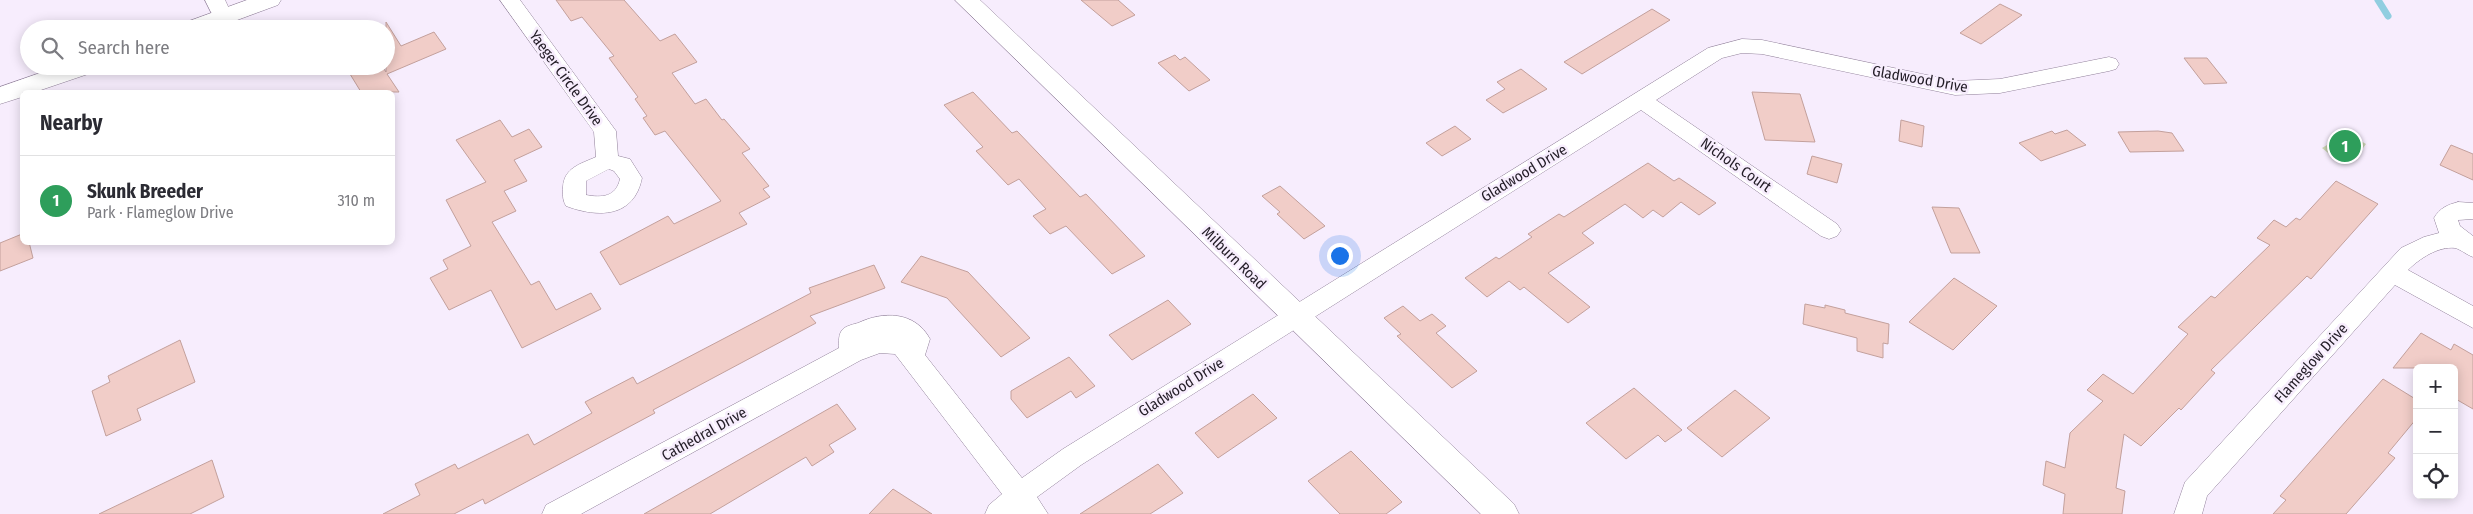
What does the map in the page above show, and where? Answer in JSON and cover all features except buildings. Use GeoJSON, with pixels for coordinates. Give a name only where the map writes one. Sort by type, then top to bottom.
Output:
{"type":"FeatureCollection","features":[{"type":"Feature","properties":{"kind":"street"},"geometry":{"type":"LineString","coordinates":[[202,20],[219,8],[270,0]]}},
{"type":"Feature","properties":{"kind":"street","name":"Yaeger Circle Drive"},"geometry":{"type":"LineString","coordinates":[[510,0],[605,130],[607,161]]}},
{"type":"Feature","properties":{"kind":"street","name":"Milburn Road"},"geometry":{"type":"LineString","coordinates":[[966,0],[1503,514]]}},
{"type":"Feature","properties":{"kind":"street","name":"Gladwood Drive"},"geometry":{"type":"LineString","coordinates":[[999,514],[1027,505],[1072,456],[1711,55],[1742,46],[1762,47],[1955,88],[2000,86],[2109,64]]}},
{"type":"Feature","properties":{"kind":"street"},"geometry":{"type":"LineString","coordinates":[[0,96],[60,75]]}},
{"type":"Feature","properties":{"kind":"street","name":"Nichols Court"},"geometry":{"type":"LineString","coordinates":[[1642,100],[1829,230]]}},
{"type":"Feature","properties":{"kind":"street","name":"Flameglow Drive"},"geometry":{"type":"LineString","coordinates":[[2465,243],[2450,231],[2446,218],[2456,210],[2473,211]]}},
{"type":"Feature","properties":{"kind":"street","name":"Flameglow Drive"},"geometry":{"type":"LineString","coordinates":[[2188,514],[2195,490],[2409,254],[2432,242],[2465,243]]}},
{"type":"Feature","properties":{"kind":"street"},"geometry":{"type":"LineString","coordinates":[[2393,273],[2473,318]]}},
{"type":"Feature","properties":{"kind":"street","name":"Cathedral Drive"},"geometry":{"type":"LineString","coordinates":[[556,514],[852,353],[879,344],[902,345],[1027,505]]}},
{"type":"Feature","properties":{"kind":"green space"},"geometry":{"type":"Polygon","coordinates":[[[2347,133],[2366,144],[2363,148],[2333,157],[2322,148],[2347,133]]]}},
{"type":"Feature","properties":{"kind":"waterway"},"geometry":{"type":"LineString","coordinates":[[2378,0],[2388,16]]}},
{"type":"Feature","properties":{"kind":"place","name":"Skunk Breeder"},"geometry":{"type":"Point","coordinates":[2345,146]}}]}
